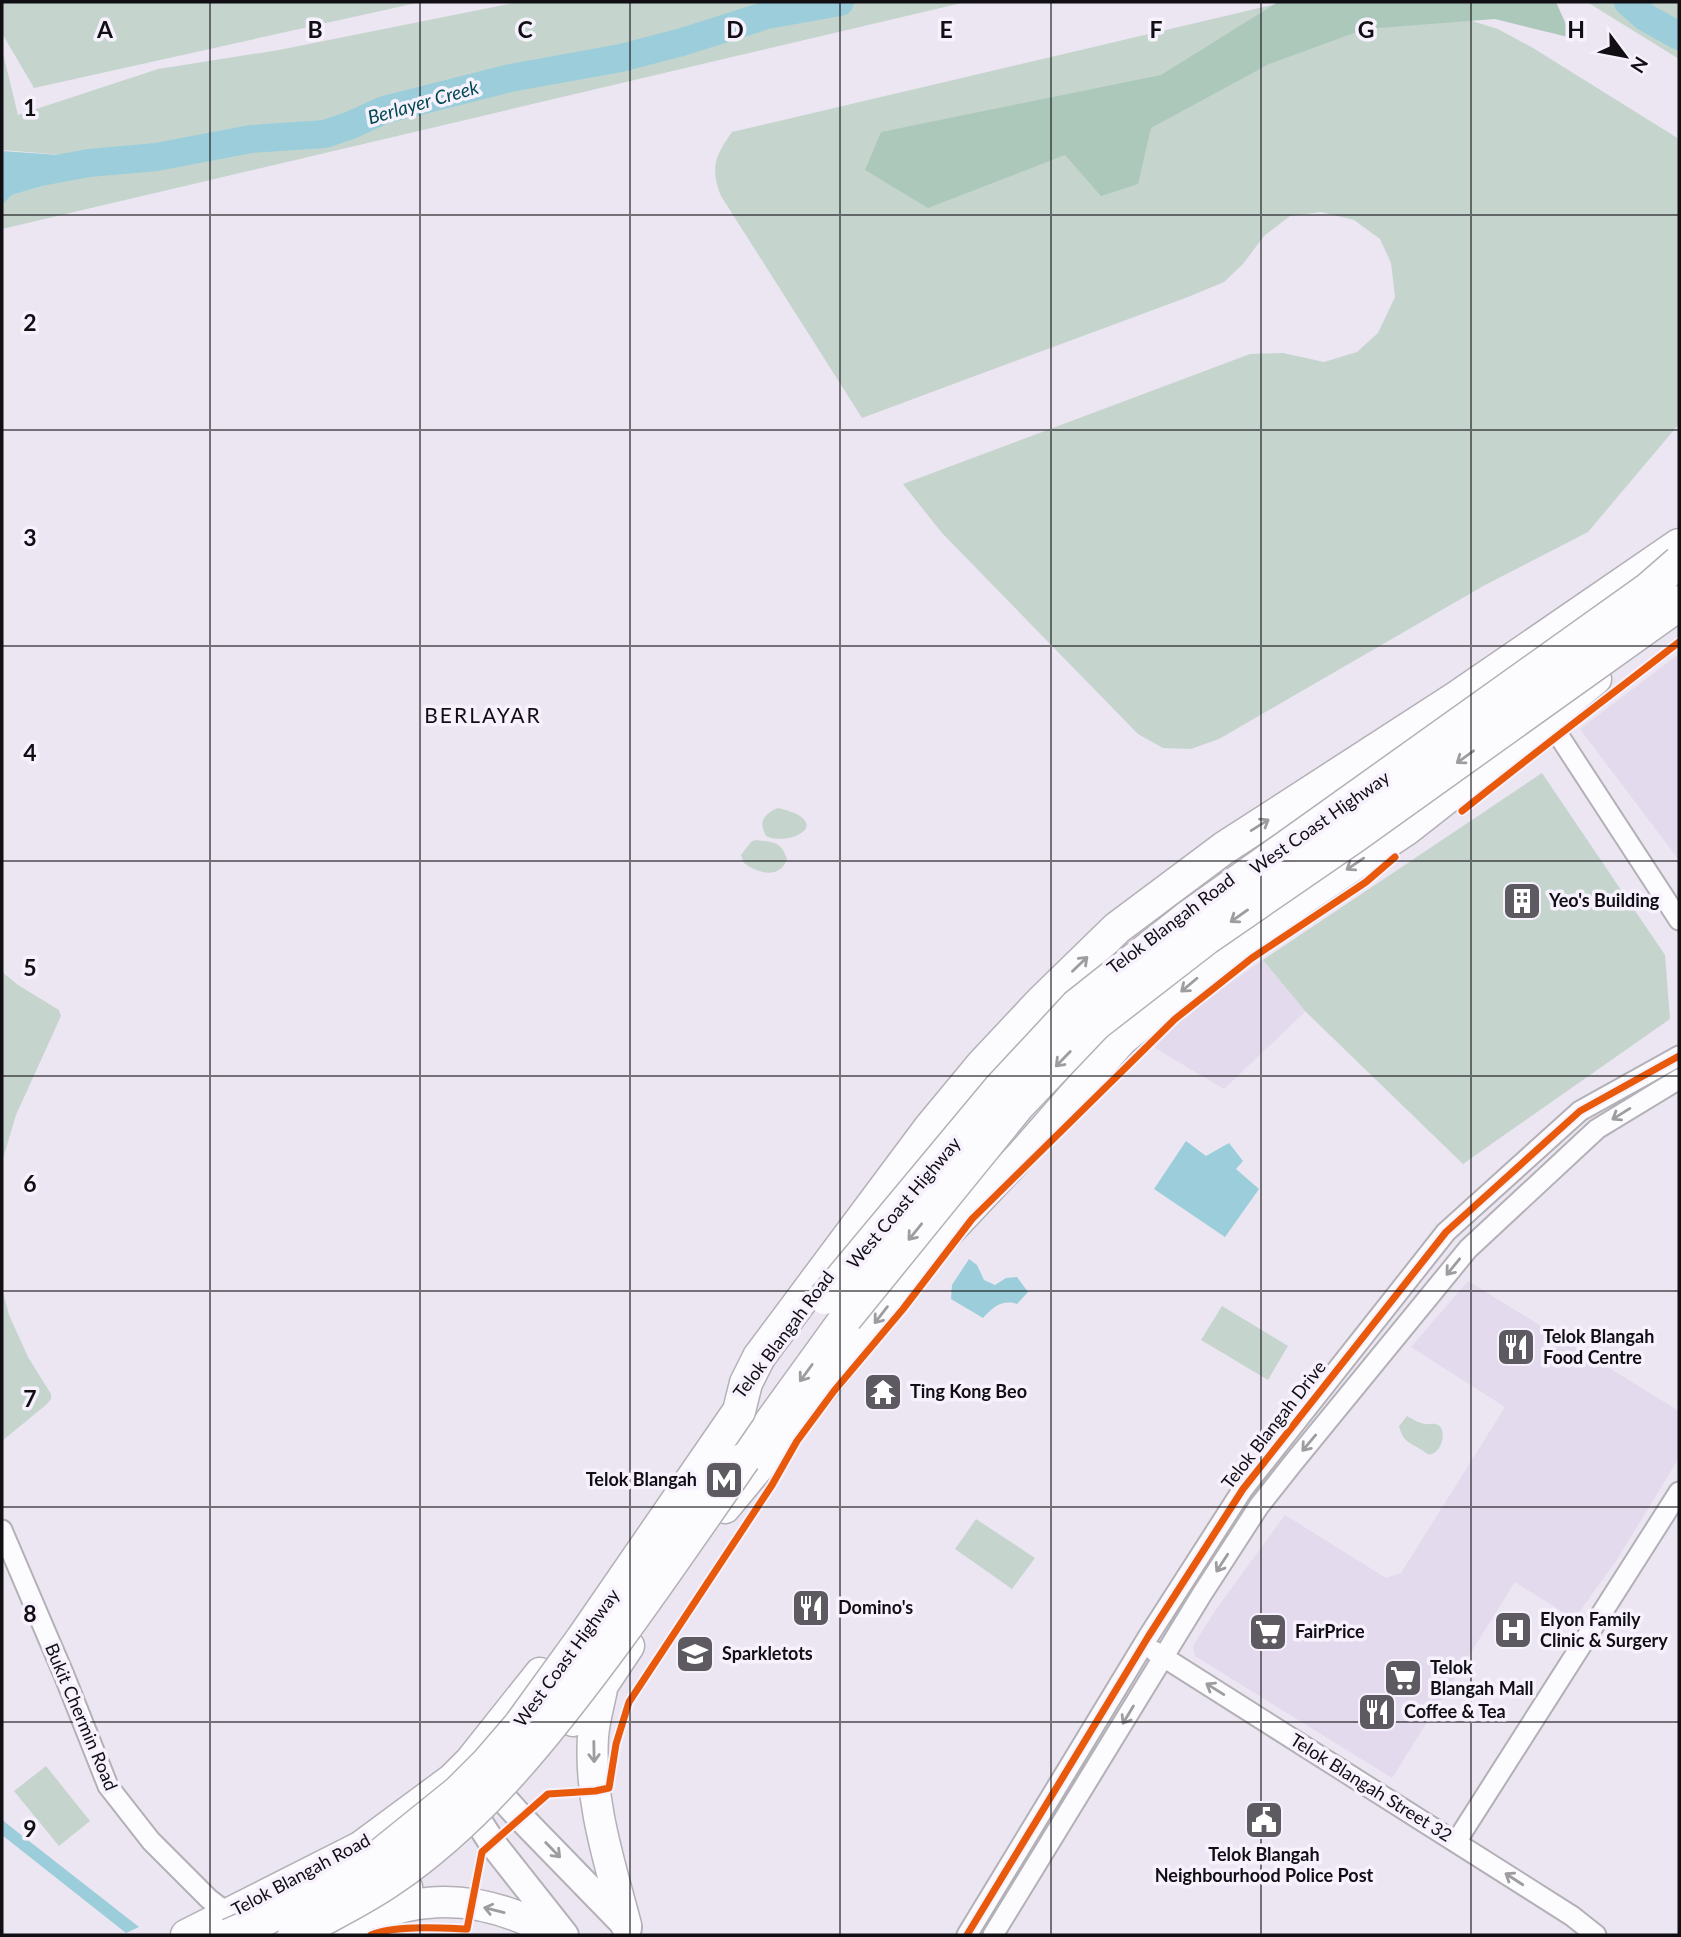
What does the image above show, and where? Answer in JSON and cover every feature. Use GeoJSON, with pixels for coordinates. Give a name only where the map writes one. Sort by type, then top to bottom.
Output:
{"type":"FeatureCollection","features":[{"type":"Feature","properties":{"kind":"highway"},"geometry":{"type":"LineString","coordinates":[[739,1411],[746,1383],[759,1357],[929,1129],[982,1065],[1116,928],[1224,848],[1456,698],[1679,545]]}},
{"type":"Feature","properties":{"kind":"highway","name":"West Coast Highway"},"geometry":{"type":"LineString","coordinates":[[229,1925],[266,1919],[375,1859],[458,1792],[488,1762],[519,1726],[739,1411],[825,1298],[999,1089],[1077,1005],[1188,917],[1648,589],[1679,562]]}},
{"type":"Feature","properties":{"kind":"highway","name":"West Coast Highway"},"geometry":{"type":"LineString","coordinates":[[294,1935],[390,1881],[442,1840],[503,1783],[570,1704],[846,1318],[1018,1106],[1096,1024],[1207,938],[1367,828],[1679,602]]}},
{"type":"Feature","properties":{"kind":"main road","name":"Telok Blangah Road"},"geometry":{"type":"LineString","coordinates":[[186,1935],[229,1925],[360,1847],[461,1770],[555,1654],[769,1351],[942,1137],[1074,997],[1185,911],[1493,688],[1679,545]]}},
{"type":"Feature","properties":{"kind":"main road"},"geometry":{"type":"LineString","coordinates":[[330,1935],[359,1920],[408,1887],[506,1801],[603,1685],[682,1564],[940,1241],[1023,1153],[1121,1041],[1224,956],[1408,829],[1548,719],[1679,610]]}},
{"type":"Feature","properties":{"kind":"main road"},"geometry":{"type":"LineString","coordinates":[[1263,856],[1285,891],[1303,900]]}},
{"type":"Feature","properties":{"kind":"main road"},"geometry":{"type":"LineString","coordinates":[[633,1545],[640,1558],[652,1567],[667,1570],[682,1564]]}},
{"type":"Feature","properties":{"kind":"main road"},"geometry":{"type":"LineString","coordinates":[[603,1685],[593,1737],[595,1791],[606,1850],[629,1930]]}},
{"type":"Feature","properties":{"kind":"main road"},"geometry":{"type":"LineString","coordinates":[[461,1770],[506,1801],[629,1930]]}},
{"type":"Feature","properties":{"kind":"main road"},"geometry":{"type":"LineString","coordinates":[[461,1770],[481,1825],[565,1935]]}},
{"type":"Feature","properties":{"kind":"main road"},"geometry":{"type":"LineString","coordinates":[[359,1920],[426,1903],[447,1902],[500,1910],[556,1935]]}},
{"type":"Feature","properties":{"kind":"street"},"geometry":{"type":"LineString","coordinates":[[1548,719],[1679,920]]}},
{"type":"Feature","properties":{"kind":"street","name":"Telok Blangah Drive"},"geometry":{"type":"LineString","coordinates":[[967,1935],[1057,1785],[1243,1489],[1446,1232],[1580,1111],[1679,1056]]}},
{"type":"Feature","properties":{"kind":"street"},"geometry":{"type":"LineString","coordinates":[[993,1935],[1259,1506],[1468,1249],[1597,1129],[1679,1079]]}},
{"type":"Feature","properties":{"kind":"street"},"geometry":{"type":"LineString","coordinates":[[1455,1842],[1679,1492]]}},
{"type":"Feature","properties":{"kind":"street","name":"Bukit Chermin Road"},"geometry":{"type":"LineString","coordinates":[[2,1530],[108,1786],[151,1841],[209,1899],[229,1925],[258,1935]]}},
{"type":"Feature","properties":{"kind":"street","name":"Telok Blangah Street 32"},"geometry":{"type":"LineString","coordinates":[[1144,1645],[1572,1916],[1596,1935]]}},
{"type":"Feature","properties":{"kind":"shaded area"},"geometry":{"type":"Polygon","coordinates":[[[2,2],[421,2],[34,88],[3,35],[2,2]]]}},
{"type":"Feature","properties":{"kind":"shaded area"},"geometry":{"type":"Polygon","coordinates":[[[519,2],[966,2],[2,229],[2,205],[12,195],[88,172],[87,157],[2,150],[2,49],[18,115],[158,69],[279,50],[519,2]]]}},
{"type":"Feature","properties":{"kind":"shaded area"},"geometry":{"type":"Polygon","coordinates":[[[1285,2],[1383,2],[1433,9],[1498,29],[1679,139],[1679,424],[1588,532],[1485,585],[1219,739],[1191,749],[1163,748],[1138,734],[942,533],[903,484],[1250,354],[1283,353],[1324,362],[1357,352],[1378,333],[1395,297],[1391,263],[1380,239],[1354,220],[1321,212],[1290,216],[1264,236],[1243,264],[1224,282],[862,418],[721,196],[716,178],[716,162],[732,132],[1285,2]]]}},
{"type":"Feature","properties":{"kind":"shaded area"},"geometry":{"type":"Polygon","coordinates":[[[1587,2],[1679,2],[1679,59],[1587,2]]]}},
{"type":"Feature","properties":{"kind":"shaded area"},"geometry":{"type":"Polygon","coordinates":[[[1679,654],[1679,860],[1580,729],[1679,654]]]}},
{"type":"Feature","properties":{"kind":"shaded area"},"geometry":{"type":"Polygon","coordinates":[[[1542,773],[1665,955],[1670,1019],[1463,1164],[1306,1012],[1263,960],[1542,773]]]}},
{"type":"Feature","properties":{"kind":"shaded area"},"geometry":{"type":"Polygon","coordinates":[[[778,808],[800,816],[806,822],[803,831],[790,838],[766,836],[764,819],[778,808]]]}},
{"type":"Feature","properties":{"kind":"shaded area"},"geometry":{"type":"Polygon","coordinates":[[[755,840],[779,846],[787,859],[784,866],[768,873],[755,870],[744,863],[741,855],[755,840]]]}},
{"type":"Feature","properties":{"kind":"shaded area"},"geometry":{"type":"Polygon","coordinates":[[[1263,960],[1306,1011],[1224,1089],[1145,1042],[1263,960]]]}},
{"type":"Feature","properties":{"kind":"shaded area"},"geometry":{"type":"Polygon","coordinates":[[[2,972],[59,1010],[61,1016],[16,1115],[2,1162],[2,972]]]}},
{"type":"Feature","properties":{"kind":"shaded area","name":"Telok Blangah Mall"},"geometry":{"type":"Polygon","coordinates":[[[1468,1281],[1679,1411],[1679,1458],[1616,1561],[1574,1619],[1515,1582],[1392,1778],[1195,1656],[1193,1646],[1217,1608],[1285,1515],[1386,1578],[1401,1573],[1505,1407],[1411,1347],[1468,1281]]]}},
{"type":"Feature","properties":{"kind":"shaded area"},"geometry":{"type":"Polygon","coordinates":[[[2,1289],[9,1315],[28,1357],[51,1394],[51,1399],[2,1441],[2,1289]]]}},
{"type":"Feature","properties":{"kind":"shaded area"},"geometry":{"type":"Polygon","coordinates":[[[1222,1306],[1288,1346],[1268,1380],[1201,1340],[1222,1306]]]}},
{"type":"Feature","properties":{"kind":"shaded area"},"geometry":{"type":"Polygon","coordinates":[[[1407,1416],[1441,1427],[1442,1439],[1437,1451],[1428,1454],[1404,1438],[1399,1426],[1407,1416]]]}},
{"type":"Feature","properties":{"kind":"shaded area"},"geometry":{"type":"Polygon","coordinates":[[[976,1519],[1035,1558],[1012,1589],[955,1549],[976,1519]]]}},
{"type":"Feature","properties":{"kind":"shaded area"},"geometry":{"type":"Polygon","coordinates":[[[46,1766],[90,1821],[59,1846],[14,1791],[46,1766]]]}},
{"type":"Feature","properties":{"kind":"green space"},"geometry":{"type":"Polygon","coordinates":[[[1278,2],[1556,2],[1572,38],[1495,19],[1365,29],[1269,64],[1151,128],[1138,184],[1101,196],[1065,155],[928,208],[865,170],[881,132],[1161,75],[1278,2]]]}},
{"type":"Feature","properties":{"kind":"water"},"geometry":{"type":"Polygon","coordinates":[[[2,151],[88,157],[89,172],[12,195],[2,205],[2,151]]]}},
{"type":"Feature","properties":{"kind":"water"},"geometry":{"type":"Polygon","coordinates":[[[1186,1141],[1206,1156],[1229,1143],[1243,1161],[1236,1169],[1259,1189],[1225,1237],[1154,1189],[1186,1141]]]}},
{"type":"Feature","properties":{"kind":"water"},"geometry":{"type":"Polygon","coordinates":[[[969,1259],[977,1265],[984,1280],[995,1285],[1006,1278],[1017,1277],[1028,1292],[1017,1304],[998,1305],[983,1318],[951,1299],[952,1285],[969,1259]]]}},
{"type":"Feature","properties":{"kind":"water"},"geometry":{"type":"Polygon","coordinates":[[[2,1819],[139,1927],[126,1933],[2,1835],[2,1819]]]}},
{"type":"Feature","properties":{"kind":"waterway","name":"Berlayer Creek"},"geometry":{"type":"LineString","coordinates":[[2,179],[89,163],[156,157],[251,139],[325,134],[384,110],[510,78],[621,58],[767,15],[840,2]]}},
{"type":"Feature","properties":{"kind":"waterway","name":"Berlayer Creek"},"geometry":{"type":"LineString","coordinates":[[1628,2],[1645,17],[1679,36]]}},
{"type":"Feature","properties":{"kind":"cycle path"},"geometry":{"type":"LineString","coordinates":[[1462,811],[1679,642]]}},
{"type":"Feature","properties":{"kind":"cycle path"},"geometry":{"type":"LineString","coordinates":[[371,1935],[405,1928],[467,1929],[482,1852],[548,1794],[609,1788],[616,1744],[629,1702],[772,1485],[797,1441],[972,1219],[1175,1019],[1252,958],[1366,882],[1395,857]]}},
{"type":"Feature","properties":{"kind":"cycle path"},"geometry":{"type":"LineString","coordinates":[[967,1935],[1148,1637],[1243,1489],[1446,1232],[1580,1111],[1679,1056]]}},
{"type":"Feature","properties":{"kind":"place","name":"Yeo's Building"},"geometry":{"type":"Point","coordinates":[1522,901]}},
{"type":"Feature","properties":{"kind":"place","name":"Telok Blangah Food Centre"},"geometry":{"type":"Point","coordinates":[1516,1347]}},
{"type":"Feature","properties":{"kind":"place","name":"Ting Kong Beo"},"geometry":{"type":"Point","coordinates":[883,1392]}},
{"type":"Feature","properties":{"kind":"place","name":"Telok Blangah"},"geometry":{"type":"Point","coordinates":[724,1480]}},
{"type":"Feature","properties":{"kind":"place","name":"Domino's"},"geometry":{"type":"Point","coordinates":[811,1608]}},
{"type":"Feature","properties":{"kind":"place","name":"Elyon Family Clinic & Surgery"},"geometry":{"type":"Point","coordinates":[1513,1630]}},
{"type":"Feature","properties":{"kind":"place","name":"FairPrice"},"geometry":{"type":"Point","coordinates":[1268,1632]}},
{"type":"Feature","properties":{"kind":"place","name":"Sparkletots"},"geometry":{"type":"Point","coordinates":[695,1654]}},
{"type":"Feature","properties":{"kind":"place","name":"Telok Blangah Mall"},"geometry":{"type":"Point","coordinates":[1403,1678]}},
{"type":"Feature","properties":{"kind":"place","name":"Coffee & Tea"},"geometry":{"type":"Point","coordinates":[1377,1712]}},
{"type":"Feature","properties":{"kind":"place","name":"Telok Blangah Neighbourhood Police Post"},"geometry":{"type":"Point","coordinates":[1264,1820]}},
{"type":"Feature","properties":{"kind":"district","name":"BERLAYAR"},"geometry":{"type":"Point","coordinates":[483,716]}}]}
